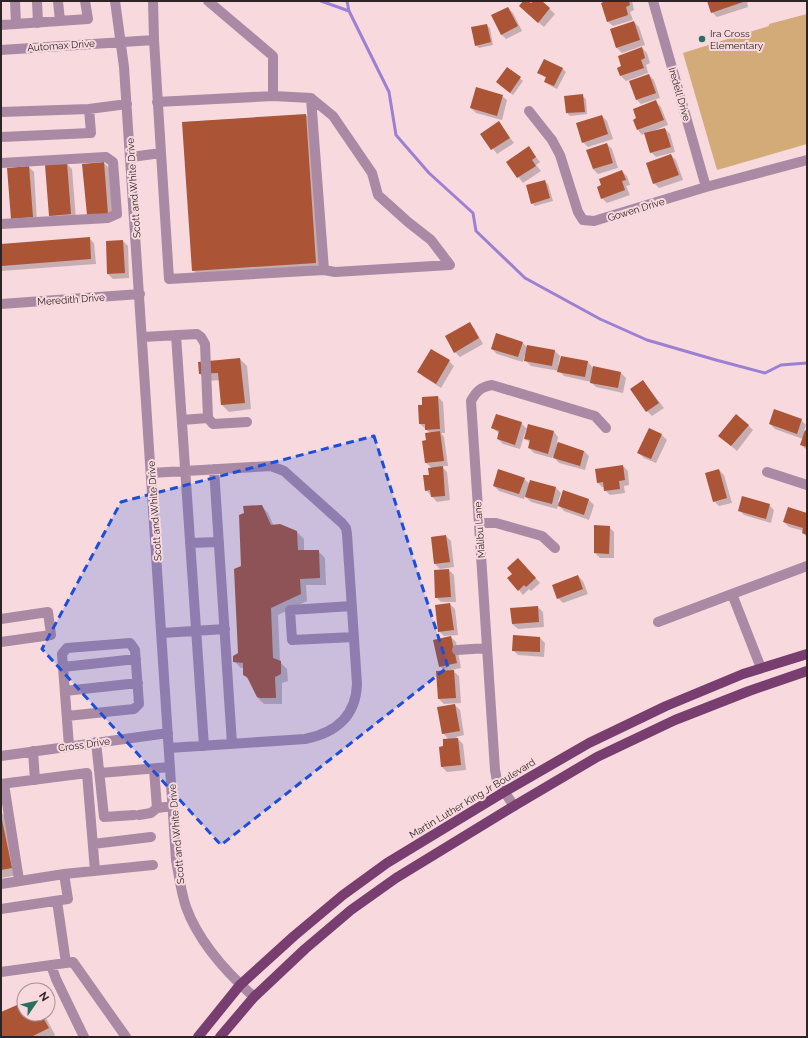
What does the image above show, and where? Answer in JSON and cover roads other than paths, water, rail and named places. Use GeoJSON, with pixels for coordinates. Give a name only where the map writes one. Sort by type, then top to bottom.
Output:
{"type":"FeatureCollection","features":[{"type":"Feature","properties":{"kind":"main road","name":"Martin Luther King Jr Boulevard"},"geometry":{"type":"LineString","coordinates":[[198,1037],[240,985],[294,936],[349,890],[387,863],[504,792],[589,743],[666,706],[743,674],[807,654]]}},
{"type":"Feature","properties":{"kind":"main road"},"geometry":{"type":"LineString","coordinates":[[220,1037],[254,997],[305,949],[351,910],[396,878],[597,757],[675,720],[749,690],[807,672]]}},
{"type":"Feature","properties":{"kind":"street"},"geometry":{"type":"LineString","coordinates":[[15,1],[16,24]]}},
{"type":"Feature","properties":{"kind":"street"},"geometry":{"type":"LineString","coordinates":[[36,1],[38,23]]}},
{"type":"Feature","properties":{"kind":"street"},"geometry":{"type":"LineString","coordinates":[[58,1],[60,21]]}},
{"type":"Feature","properties":{"kind":"street"},"geometry":{"type":"LineString","coordinates":[[1,25],[88,19],[84,1]]}},
{"type":"Feature","properties":{"kind":"street","name":"Scott and White Drive"},"geometry":{"type":"LineString","coordinates":[[115,1],[124,67],[131,157],[176,860],[180,887],[186,908],[198,932],[213,954],[240,985],[254,997]]}},
{"type":"Feature","properties":{"kind":"street"},"geometry":{"type":"LineString","coordinates":[[153,1],[157,102],[169,278],[324,270],[335,272],[450,264],[431,240],[378,195],[372,173],[333,116],[311,98],[273,96],[157,102]]}},
{"type":"Feature","properties":{"kind":"street"},"geometry":{"type":"LineString","coordinates":[[208,1],[273,56],[273,96]]}},
{"type":"Feature","properties":{"kind":"street","name":"Iredell Drive"},"geometry":{"type":"LineString","coordinates":[[653,1],[706,187]]}},
{"type":"Feature","properties":{"kind":"street","name":"Automax Drive"},"geometry":{"type":"LineString","coordinates":[[1,50],[154,40]]}},
{"type":"Feature","properties":{"kind":"street"},"geometry":{"type":"LineString","coordinates":[[311,98],[324,270]]}},
{"type":"Feature","properties":{"kind":"street"},"geometry":{"type":"LineString","coordinates":[[1,112],[89,109],[127,104]]}},
{"type":"Feature","properties":{"kind":"street"},"geometry":{"type":"LineString","coordinates":[[1,137],[90,132],[89,109]]}},
{"type":"Feature","properties":{"kind":"street","name":"Gowen Drive"},"geometry":{"type":"LineString","coordinates":[[529,111],[552,140],[560,155],[578,212],[584,220],[594,221],[706,187],[807,160]]}},
{"type":"Feature","properties":{"kind":"street"},"geometry":{"type":"LineString","coordinates":[[131,157],[161,153]]}},
{"type":"Feature","properties":{"kind":"street"},"geometry":{"type":"LineString","coordinates":[[1,163],[106,157],[113,162],[117,214],[108,218],[1,224]]}},
{"type":"Feature","properties":{"kind":"street","name":"Meredith Drive"},"geometry":{"type":"LineString","coordinates":[[1,304],[140,294]]}},
{"type":"Feature","properties":{"kind":"street"},"geometry":{"type":"LineString","coordinates":[[143,337],[197,334],[202,337],[205,344],[208,418],[213,424],[247,422]]}},
{"type":"Feature","properties":{"kind":"street"},"geometry":{"type":"LineString","coordinates":[[176,335],[204,746]]}},
{"type":"Feature","properties":{"kind":"street","name":"Malibu Lane"},"geometry":{"type":"LineString","coordinates":[[514,806],[497,781],[494,770],[471,401],[477,391],[484,386],[492,385],[595,416],[606,428]]}},
{"type":"Feature","properties":{"kind":"street"},"geometry":{"type":"LineString","coordinates":[[182,420],[208,418]]}},
{"type":"Feature","properties":{"kind":"street"},"geometry":{"type":"LineString","coordinates":[[152,473],[271,466],[277,467],[284,471],[346,528],[354,637],[356,694],[354,705],[340,724],[323,734],[306,739],[169,748]]}},
{"type":"Feature","properties":{"kind":"street"},"geometry":{"type":"LineString","coordinates":[[214,469],[232,744]]}},
{"type":"Feature","properties":{"kind":"street"},"geometry":{"type":"LineString","coordinates":[[767,472],[807,484]]}},
{"type":"Feature","properties":{"kind":"street"},"geometry":{"type":"LineString","coordinates":[[478,523],[496,523],[542,536],[555,548]]}},
{"type":"Feature","properties":{"kind":"street"},"geometry":{"type":"LineString","coordinates":[[190,543],[219,542]]}},
{"type":"Feature","properties":{"kind":"street"},"geometry":{"type":"LineString","coordinates":[[658,622],[807,566]]}},
{"type":"Feature","properties":{"kind":"street"},"geometry":{"type":"LineString","coordinates":[[732,594],[761,668]]}},
{"type":"Feature","properties":{"kind":"street"},"geometry":{"type":"LineString","coordinates":[[352,606],[290,610],[292,640],[354,637]]}},
{"type":"Feature","properties":{"kind":"street"},"geometry":{"type":"LineString","coordinates":[[1,619],[48,612],[51,635],[1,642]]}},
{"type":"Feature","properties":{"kind":"street"},"geometry":{"type":"LineString","coordinates":[[162,633],[225,629]]}},
{"type":"Feature","properties":{"kind":"street"},"geometry":{"type":"LineString","coordinates":[[67,716],[134,710],[139,704],[138,683],[135,650],[130,643],[67,648],[62,654],[69,746]]}},
{"type":"Feature","properties":{"kind":"street"},"geometry":{"type":"LineString","coordinates":[[458,650],[487,648]]}},
{"type":"Feature","properties":{"kind":"street"},"geometry":{"type":"LineString","coordinates":[[63,667],[136,659]]}},
{"type":"Feature","properties":{"kind":"street"},"geometry":{"type":"LineString","coordinates":[[65,691],[138,683]]}},
{"type":"Feature","properties":{"kind":"street","name":"Cross Drive"},"geometry":{"type":"LineString","coordinates":[[1,756],[168,733]]}},
{"type":"Feature","properties":{"kind":"street"},"geometry":{"type":"LineString","coordinates":[[96,742],[104,817],[151,814],[157,808],[173,806]]}},
{"type":"Feature","properties":{"kind":"street"},"geometry":{"type":"LineString","coordinates":[[33,751],[35,780]]}},
{"type":"Feature","properties":{"kind":"street"},"geometry":{"type":"LineString","coordinates":[[100,773],[170,767]]}},
{"type":"Feature","properties":{"kind":"street"},"geometry":{"type":"LineString","coordinates":[[154,769],[157,808]]}},
{"type":"Feature","properties":{"kind":"street"},"geometry":{"type":"LineString","coordinates":[[19,880],[2,784],[87,773],[95,871]]}},
{"type":"Feature","properties":{"kind":"street"},"geometry":{"type":"LineString","coordinates":[[156,787],[172,786]]}},
{"type":"Feature","properties":{"kind":"street"},"geometry":{"type":"LineString","coordinates":[[93,844],[151,837]]}},
{"type":"Feature","properties":{"kind":"street"},"geometry":{"type":"LineString","coordinates":[[1,884],[64,874],[153,865]]}},
{"type":"Feature","properties":{"kind":"street"},"geometry":{"type":"LineString","coordinates":[[1,909],[68,899],[64,874]]}},
{"type":"Feature","properties":{"kind":"street"},"geometry":{"type":"LineString","coordinates":[[56,901],[66,963]]}},
{"type":"Feature","properties":{"kind":"street"},"geometry":{"type":"LineString","coordinates":[[1,972],[73,962],[126,1037]]}},
{"type":"Feature","properties":{"kind":"street"},"geometry":{"type":"LineString","coordinates":[[51,965],[82,1036]]}},
{"type":"Feature","properties":{"kind":"waterway"},"geometry":{"type":"LineString","coordinates":[[321,1],[349,11],[389,92],[396,135],[429,173],[473,213],[476,231],[525,278],[600,319],[647,340],[765,373],[781,365],[807,363]]}},
{"type":"Feature","properties":{"kind":"waterway"},"geometry":{"type":"LineString","coordinates":[[347,1],[349,11]]}},
{"type":"Feature","properties":{"kind":"place","name":"Ira Cross Elementary"},"geometry":{"type":"Point","coordinates":[702,39]}}]}
